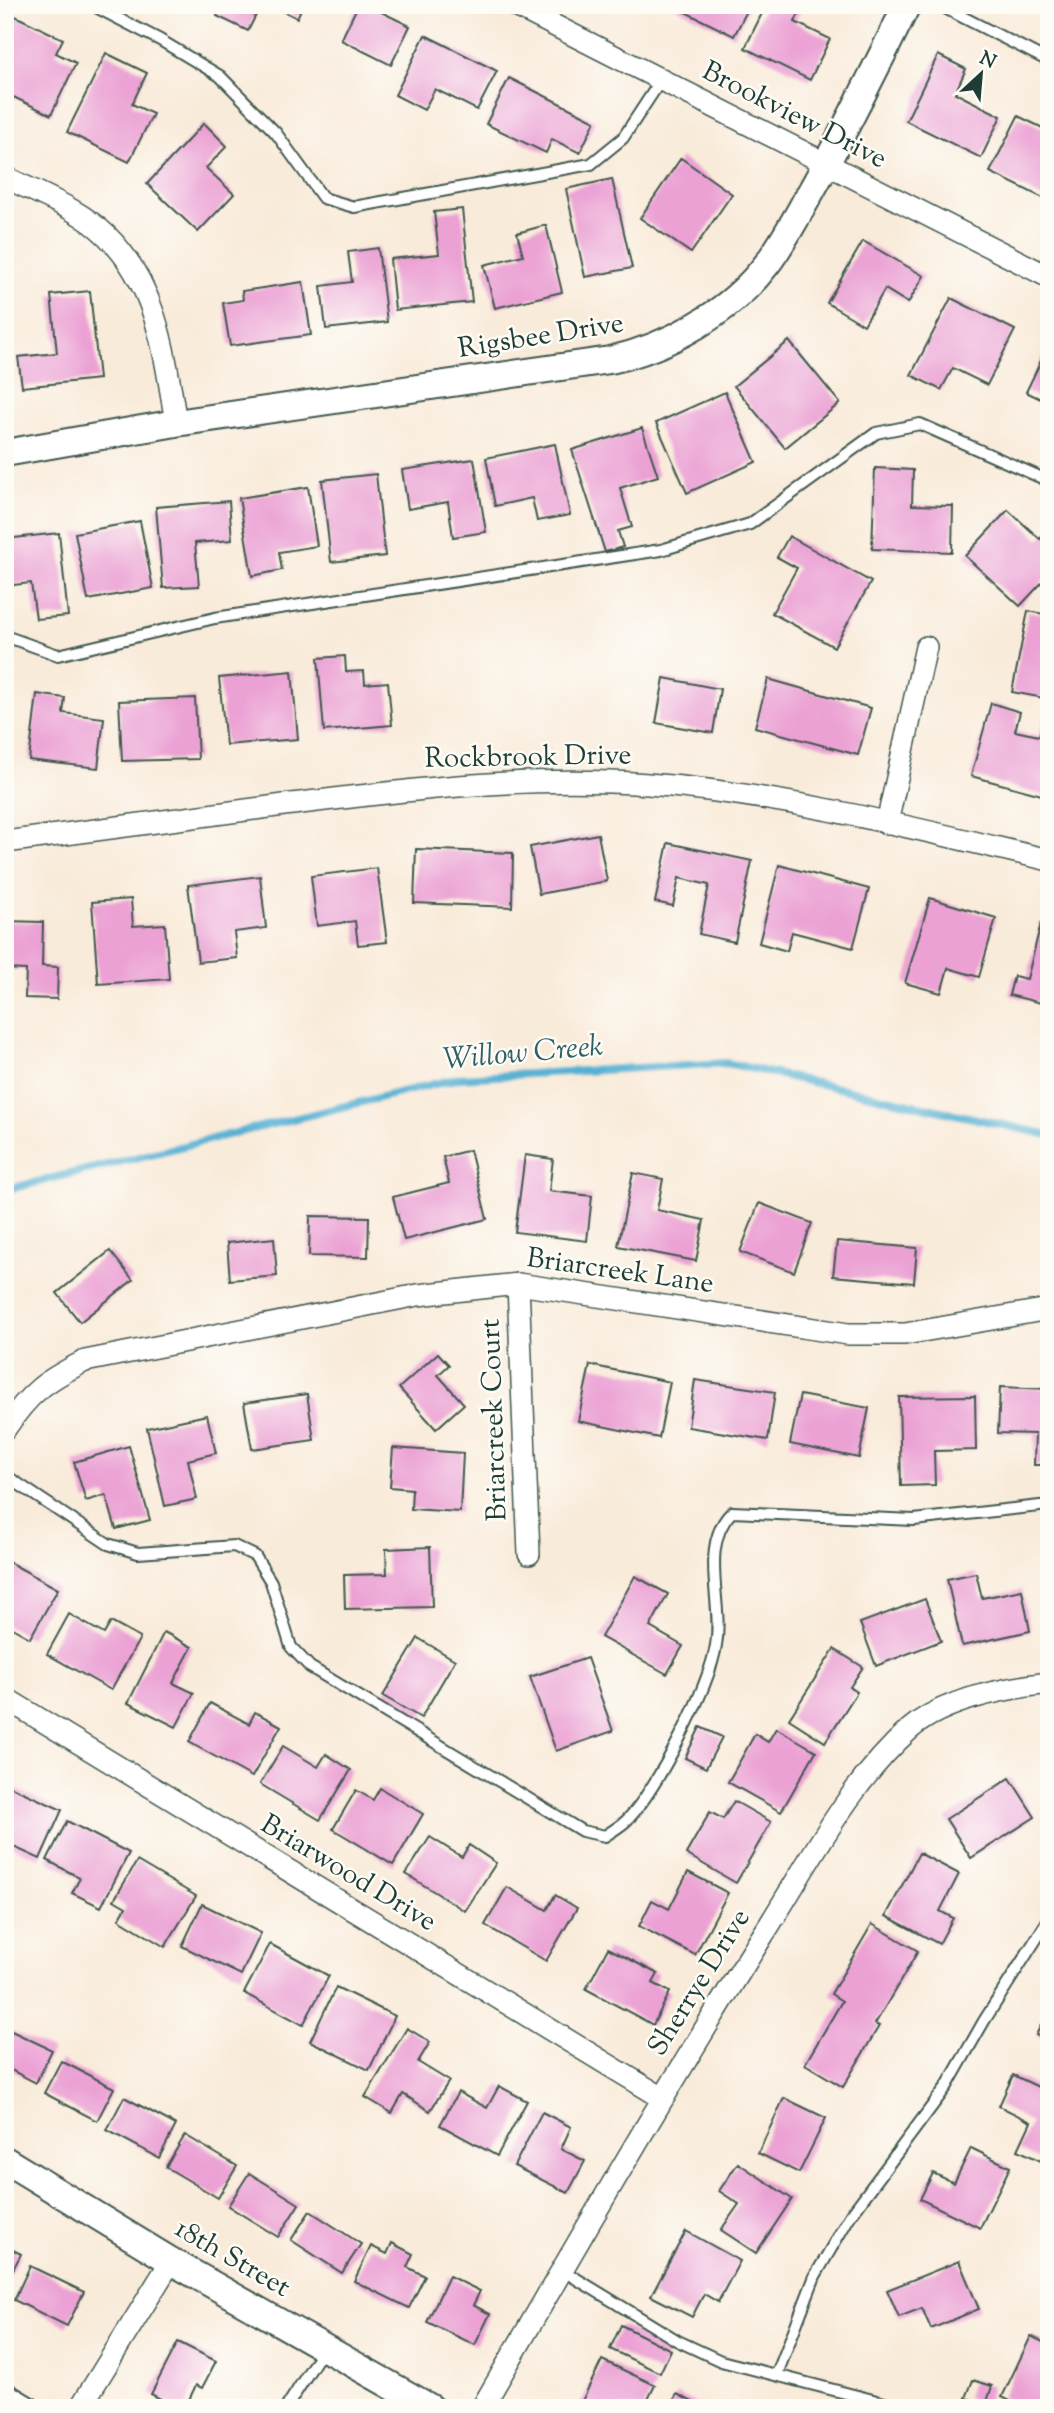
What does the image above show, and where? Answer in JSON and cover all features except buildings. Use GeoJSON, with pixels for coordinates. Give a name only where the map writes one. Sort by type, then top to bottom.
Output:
{"type":"FeatureCollection","features":[{"type":"Feature","properties":{"kind":"street","name":"Brookview Drive"},"geometry":{"type":"LineString","coordinates":[[514,5],[1049,277]]}},
{"type":"Feature","properties":{"kind":"street","name":"Rigsbee Drive"},"geometry":{"type":"LineString","coordinates":[[5,453],[176,423],[640,354],[692,328],[740,293],[767,265],[827,164],[907,5]]}},
{"type":"Feature","properties":{"kind":"street"},"geometry":{"type":"LineString","coordinates":[[5,177],[72,211],[107,235],[133,268],[152,304],[163,343],[176,423]]}},
{"type":"Feature","properties":{"kind":"street"},"geometry":{"type":"LineString","coordinates":[[887,823],[926,647]]}},
{"type":"Feature","properties":{"kind":"street","name":"Rockbrook Drive"},"geometry":{"type":"LineString","coordinates":[[5,842],[429,786],[540,781],[649,784],[758,799],[887,823],[1049,860]]}},
{"type":"Feature","properties":{"kind":"street","name":"Briarcreek Lane"},"geometry":{"type":"LineString","coordinates":[[5,1429],[19,1408],[45,1381],[85,1361],[418,1295],[518,1284],[848,1334],[905,1334],[1049,1309]]}},
{"type":"Feature","properties":{"kind":"street","name":"Briarcreek Court"},"geometry":{"type":"LineString","coordinates":[[518,1284],[529,1554]]}},
{"type":"Feature","properties":{"kind":"street","name":"Sherrye Drive"},"geometry":{"type":"LineString","coordinates":[[482,2408],[661,2097],[863,1777],[912,1727],[954,1705],[992,1692],[1049,1683]]}},
{"type":"Feature","properties":{"kind":"street","name":"Briarwood Drive"},"geometry":{"type":"LineString","coordinates":[[5,1698],[661,2097]]}},
{"type":"Feature","properties":{"kind":"street","name":"18th Street"},"geometry":{"type":"LineString","coordinates":[[5,2160],[171,2261],[431,2408]]}},
{"type":"Feature","properties":{"kind":"street"},"geometry":{"type":"LineString","coordinates":[[80,2408],[171,2261]]}},
{"type":"Feature","properties":{"kind":"lane"},"geometry":{"type":"LineString","coordinates":[[92,5],[160,40],[220,76],[276,133],[323,198],[354,207],[591,164],[623,138],[662,80]]}},
{"type":"Feature","properties":{"kind":"lane"},"geometry":{"type":"LineString","coordinates":[[939,5],[1049,61]]}},
{"type":"Feature","properties":{"kind":"lane"},"geometry":{"type":"LineString","coordinates":[[5,636],[58,655],[215,618],[661,550],[750,524],[876,433],[905,424],[920,424],[1049,481]]}},
{"type":"Feature","properties":{"kind":"lane"},"geometry":{"type":"LineString","coordinates":[[5,1475],[108,1544],[138,1553],[234,1546],[255,1556],[271,1582],[291,1647],[310,1667],[582,1832],[605,1836],[627,1821],[651,1788],[705,1685],[717,1644],[715,1547],[720,1523],[732,1512],[914,1520],[1049,1505]]}},
{"type":"Feature","properties":{"kind":"lane"},"geometry":{"type":"LineString","coordinates":[[778,2374],[815,2276],[850,2217],[947,2086],[984,2021],[1049,1919]]}},
{"type":"Feature","properties":{"kind":"lane"},"geometry":{"type":"LineString","coordinates":[[562,2270],[678,2341],[721,2361],[904,2408]]}},
{"type":"Feature","properties":{"kind":"lane"},"geometry":{"type":"LineString","coordinates":[[286,2408],[324,2348]]}},
{"type":"Feature","properties":{"kind":"lane"},"geometry":{"type":"LineString","coordinates":[[5,2386],[40,2408]]}},
{"type":"Feature","properties":{"kind":"waterway","name":"Willow Creek"},"geometry":{"type":"LineString","coordinates":[[5,1190],[459,1078],[727,1063],[1049,1135]]}}]}
